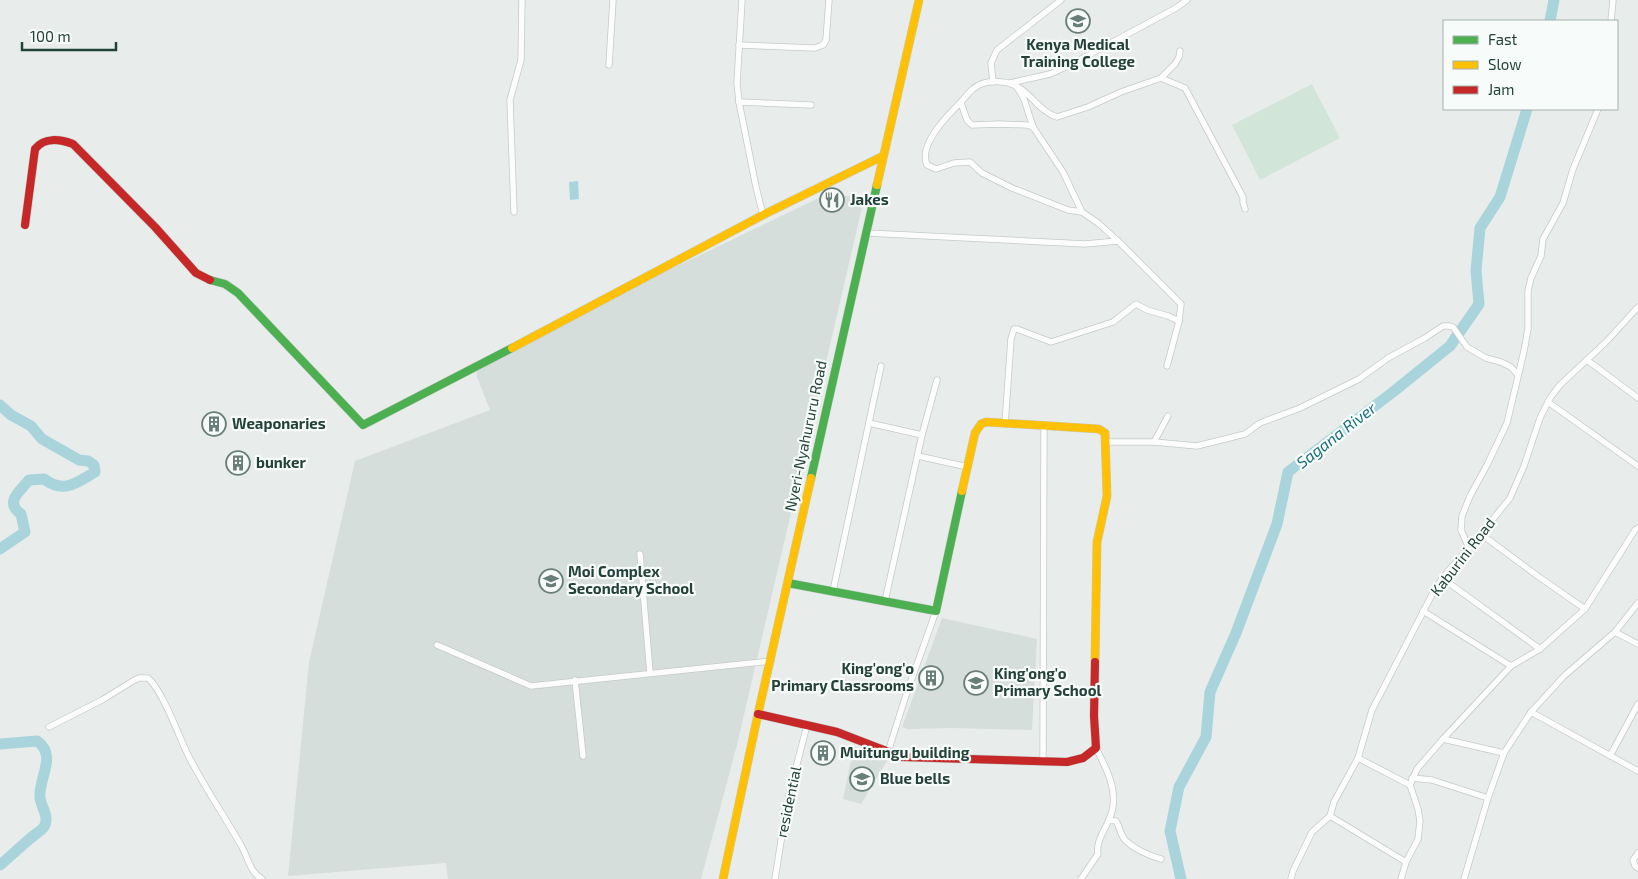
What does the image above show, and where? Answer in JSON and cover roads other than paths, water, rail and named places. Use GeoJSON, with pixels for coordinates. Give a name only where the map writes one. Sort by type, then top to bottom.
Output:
{"type":"FeatureCollection","features":[{"type":"Feature","properties":{"kind":"street"},"geometry":{"type":"LineString","coordinates":[[514,212],[510,100],[521,60],[522,0]]}},
{"type":"Feature","properties":{"kind":"street"},"geometry":{"type":"LineString","coordinates":[[609,65],[613,0]]}},
{"type":"Feature","properties":{"kind":"street"},"geometry":{"type":"LineString","coordinates":[[742,0],[737,83],[739,102],[763,215]]}},
{"type":"Feature","properties":{"kind":"street"},"geometry":{"type":"LineString","coordinates":[[739,45],[815,48],[826,40],[829,0]]}},
{"type":"Feature","properties":{"kind":"street","name":"Nyeri-Nyahururu Road"},"geometry":{"type":"LineString","coordinates":[[723,879],[758,714],[919,0]]}},
{"type":"Feature","properties":{"kind":"street"},"geometry":{"type":"LineString","coordinates":[[993,82],[991,63],[997,50],[1061,0]]}},
{"type":"Feature","properties":{"kind":"street"},"geometry":{"type":"LineString","coordinates":[[1167,366],[1179,321],[1181,304],[1098,223],[1082,212],[1068,210],[1012,188],[982,173],[970,162],[954,163],[936,169],[927,165],[925,157],[930,141],[946,116],[961,103],[973,88],[982,83],[1013,84],[1050,74],[1176,8],[1187,0]]}},
{"type":"Feature","properties":{"kind":"street"},"geometry":{"type":"LineString","coordinates":[[1611,20],[1613,0]]}},
{"type":"Feature","properties":{"kind":"street"},"geometry":{"type":"LineString","coordinates":[[1013,84],[1057,117],[1088,107],[1121,92],[1161,78],[1175,64],[1180,51]]}},
{"type":"Feature","properties":{"kind":"street"},"geometry":{"type":"LineString","coordinates":[[1161,78],[1185,88],[1243,197],[1245,208]]}},
{"type":"Feature","properties":{"kind":"street"},"geometry":{"type":"LineString","coordinates":[[1013,84],[1024,99],[1033,127],[1062,172],[1082,212]]}},
{"type":"Feature","properties":{"kind":"street"},"geometry":{"type":"LineString","coordinates":[[739,102],[811,105]]}},
{"type":"Feature","properties":{"kind":"street"},"geometry":{"type":"LineString","coordinates":[[961,103],[967,120],[972,126],[999,124],[1033,127]]}},
{"type":"Feature","properties":{"kind":"street"},"geometry":{"type":"LineString","coordinates":[[1469,548],[1461,530],[1462,516],[1470,496],[1505,430],[1528,329],[1528,291],[1531,278],[1541,256],[1543,239],[1564,203],[1573,169],[1598,110]]}},
{"type":"Feature","properties":{"kind":"street"},"geometry":{"type":"LineString","coordinates":[[25,225],[37,145],[43,141],[73,144],[155,227],[196,273],[208,280],[225,284],[238,293],[364,425],[763,215],[883,156]]}},
{"type":"Feature","properties":{"kind":"street"},"geometry":{"type":"LineString","coordinates":[[867,232],[1085,244],[1118,241]]}},
{"type":"Feature","properties":{"kind":"street"},"geometry":{"type":"LineString","coordinates":[[1005,424],[1011,339],[1014,330],[1017,329],[1036,338],[1051,342],[1113,322],[1136,304],[1147,310],[1179,321]]}},
{"type":"Feature","properties":{"kind":"street","name":"Kaburini Road"},"geometry":{"type":"LineString","coordinates":[[1291,879],[1292,871],[1312,832],[1330,816],[1334,802],[1358,758],[1372,710],[1423,611],[1442,578],[1510,498],[1524,466],[1540,418],[1548,402],[1560,385],[1606,342],[1638,307]]}},
{"type":"Feature","properties":{"kind":"street"},"geometry":{"type":"LineString","coordinates":[[1106,442],[1154,442],[1197,446],[1244,434],[1260,423],[1300,408],[1359,379],[1388,358],[1443,326],[1453,327],[1467,347],[1486,358],[1501,362],[1510,367],[1518,376]]}},
{"type":"Feature","properties":{"kind":"street"},"geometry":{"type":"LineString","coordinates":[[1587,360],[1638,398]]}},
{"type":"Feature","properties":{"kind":"street"},"geometry":{"type":"LineString","coordinates":[[833,591],[881,366]]}},
{"type":"Feature","properties":{"kind":"street"},"geometry":{"type":"LineString","coordinates":[[885,601],[922,435],[937,380]]}},
{"type":"Feature","properties":{"kind":"street"},"geometry":{"type":"LineString","coordinates":[[1548,402],[1638,466]]}},
{"type":"Feature","properties":{"kind":"street"},"geometry":{"type":"LineString","coordinates":[[1154,442],[1168,416]]}},
{"type":"Feature","properties":{"kind":"street"},"geometry":{"type":"LineString","coordinates":[[888,752],[936,611],[974,433],[981,424],[986,422],[1105,432],[1107,496],[1097,542],[1094,716],[1096,748],[1108,772],[1113,793],[1112,810],[1097,848],[1098,854],[1081,879]]}},
{"type":"Feature","properties":{"kind":"street"},"geometry":{"type":"LineString","coordinates":[[869,423],[922,435]]}},
{"type":"Feature","properties":{"kind":"street"},"geometry":{"type":"LineString","coordinates":[[1043,762],[1044,426]]}},
{"type":"Feature","properties":{"kind":"street"},"geometry":{"type":"LineString","coordinates":[[918,456],[968,467]]}},
{"type":"Feature","properties":{"kind":"street"},"geometry":{"type":"LineString","coordinates":[[1401,879],[1406,862],[1418,839],[1420,821],[1411,781],[1417,769],[1511,666],[1540,649],[1585,609],[1638,528]]}},
{"type":"Feature","properties":{"kind":"street"},"geometry":{"type":"LineString","coordinates":[[1481,534],[1585,609]]}},
{"type":"Feature","properties":{"kind":"street"},"geometry":{"type":"LineString","coordinates":[[640,554],[650,673]]}},
{"type":"Feature","properties":{"kind":"street"},"geometry":{"type":"LineString","coordinates":[[1442,578],[1540,649]]}},
{"type":"Feature","properties":{"kind":"street"},"geometry":{"type":"LineString","coordinates":[[788,583],[936,611]]}},
{"type":"Feature","properties":{"kind":"street"},"geometry":{"type":"LineString","coordinates":[[1464,879],[1488,798],[1504,753],[1531,712],[1564,676],[1615,632],[1638,603]]}},
{"type":"Feature","properties":{"kind":"street"},"geometry":{"type":"LineString","coordinates":[[1423,611],[1511,666]]}},
{"type":"Feature","properties":{"kind":"street"},"geometry":{"type":"LineString","coordinates":[[1615,632],[1638,644]]}},
{"type":"Feature","properties":{"kind":"street"},"geometry":{"type":"LineString","coordinates":[[437,645],[531,686],[771,661]]}},
{"type":"Feature","properties":{"kind":"street"},"geometry":{"type":"LineString","coordinates":[[49,727],[102,700],[133,681],[140,678],[148,678],[159,694],[190,758],[244,850],[252,869],[256,876],[262,879]]}},
{"type":"Feature","properties":{"kind":"street"},"geometry":{"type":"LineString","coordinates":[[575,680],[583,756]]}},
{"type":"Feature","properties":{"kind":"street"},"geometry":{"type":"LineString","coordinates":[[1610,756],[1638,704]]}},
{"type":"Feature","properties":{"kind":"street"},"geometry":{"type":"LineString","coordinates":[[1531,712],[1638,771]]}},
{"type":"Feature","properties":{"kind":"street"},"geometry":{"type":"LineString","coordinates":[[758,714],[837,732],[862,740],[888,752],[919,758],[1043,762],[1077,761],[1093,752],[1096,748]]}},
{"type":"Feature","properties":{"kind":"street","name":"residential"},"geometry":{"type":"LineString","coordinates":[[775,879],[787,803],[807,725]]}},
{"type":"Feature","properties":{"kind":"street"},"geometry":{"type":"LineString","coordinates":[[1443,739],[1504,753]]}},
{"type":"Feature","properties":{"kind":"street"},"geometry":{"type":"LineString","coordinates":[[1358,758],[1411,781],[1432,780],[1488,798]]}},
{"type":"Feature","properties":{"kind":"street"},"geometry":{"type":"LineString","coordinates":[[1330,816],[1406,862]]}},
{"type":"Feature","properties":{"kind":"street"},"geometry":{"type":"LineString","coordinates":[[1109,820],[1117,822],[1124,839],[1137,850],[1161,858]]}},
{"type":"Feature","properties":{"kind":"street"},"geometry":{"type":"LineString","coordinates":[[1638,854],[1634,864],[1638,868]]}},
{"type":"Feature","properties":{"kind":"water"},"geometry":{"type":"Polygon","coordinates":[[[578,181],[579,199],[570,200],[569,182],[578,181]]]}},
{"type":"Feature","properties":{"kind":"waterway","name":"Sagana River"},"geometry":{"type":"LineString","coordinates":[[1550,20],[1554,0]]}},
{"type":"Feature","properties":{"kind":"waterway","name":"Sagana River"},"geometry":{"type":"LineString","coordinates":[[1181,879],[1170,831],[1179,787],[1206,737],[1210,692],[1236,633],[1277,524],[1288,472],[1450,346],[1479,304],[1476,271],[1480,228],[1500,197],[1527,110]]}},
{"type":"Feature","properties":{"kind":"waterway"},"geometry":{"type":"LineString","coordinates":[[0,405],[11,415],[31,426],[42,439],[79,460],[88,461],[94,465],[95,472],[76,483],[64,486],[58,486],[44,479],[29,480],[18,492],[14,501],[16,510],[21,514],[25,532],[0,549]]}},
{"type":"Feature","properties":{"kind":"waterway"},"geometry":{"type":"LineString","coordinates":[[0,744],[37,741],[43,747],[47,760],[40,790],[46,823],[44,827],[0,865]]}},
{"type":"Feature","properties":{"kind":"place","name":"Kenya Medical Training College"},"geometry":{"type":"Point","coordinates":[1078,21]}},
{"type":"Feature","properties":{"kind":"place","name":"Jakes"},"geometry":{"type":"Point","coordinates":[832,200]}},
{"type":"Feature","properties":{"kind":"place","name":"Weaponaries"},"geometry":{"type":"Point","coordinates":[214,424]}},
{"type":"Feature","properties":{"kind":"place","name":"bunker"},"geometry":{"type":"Point","coordinates":[238,463]}},
{"type":"Feature","properties":{"kind":"place","name":"Moi Complex Secondary School"},"geometry":{"type":"Point","coordinates":[551,581]}},
{"type":"Feature","properties":{"kind":"place","name":"King'ong'o Primary Classrooms"},"geometry":{"type":"Point","coordinates":[931,678]}},
{"type":"Feature","properties":{"kind":"place","name":"King'ong'o Primary School"},"geometry":{"type":"Point","coordinates":[976,683]}},
{"type":"Feature","properties":{"kind":"place","name":"Muitungu building"},"geometry":{"type":"Point","coordinates":[823,753]}},
{"type":"Feature","properties":{"kind":"place","name":"Blue bells"},"geometry":{"type":"Point","coordinates":[862,779]}}]}
